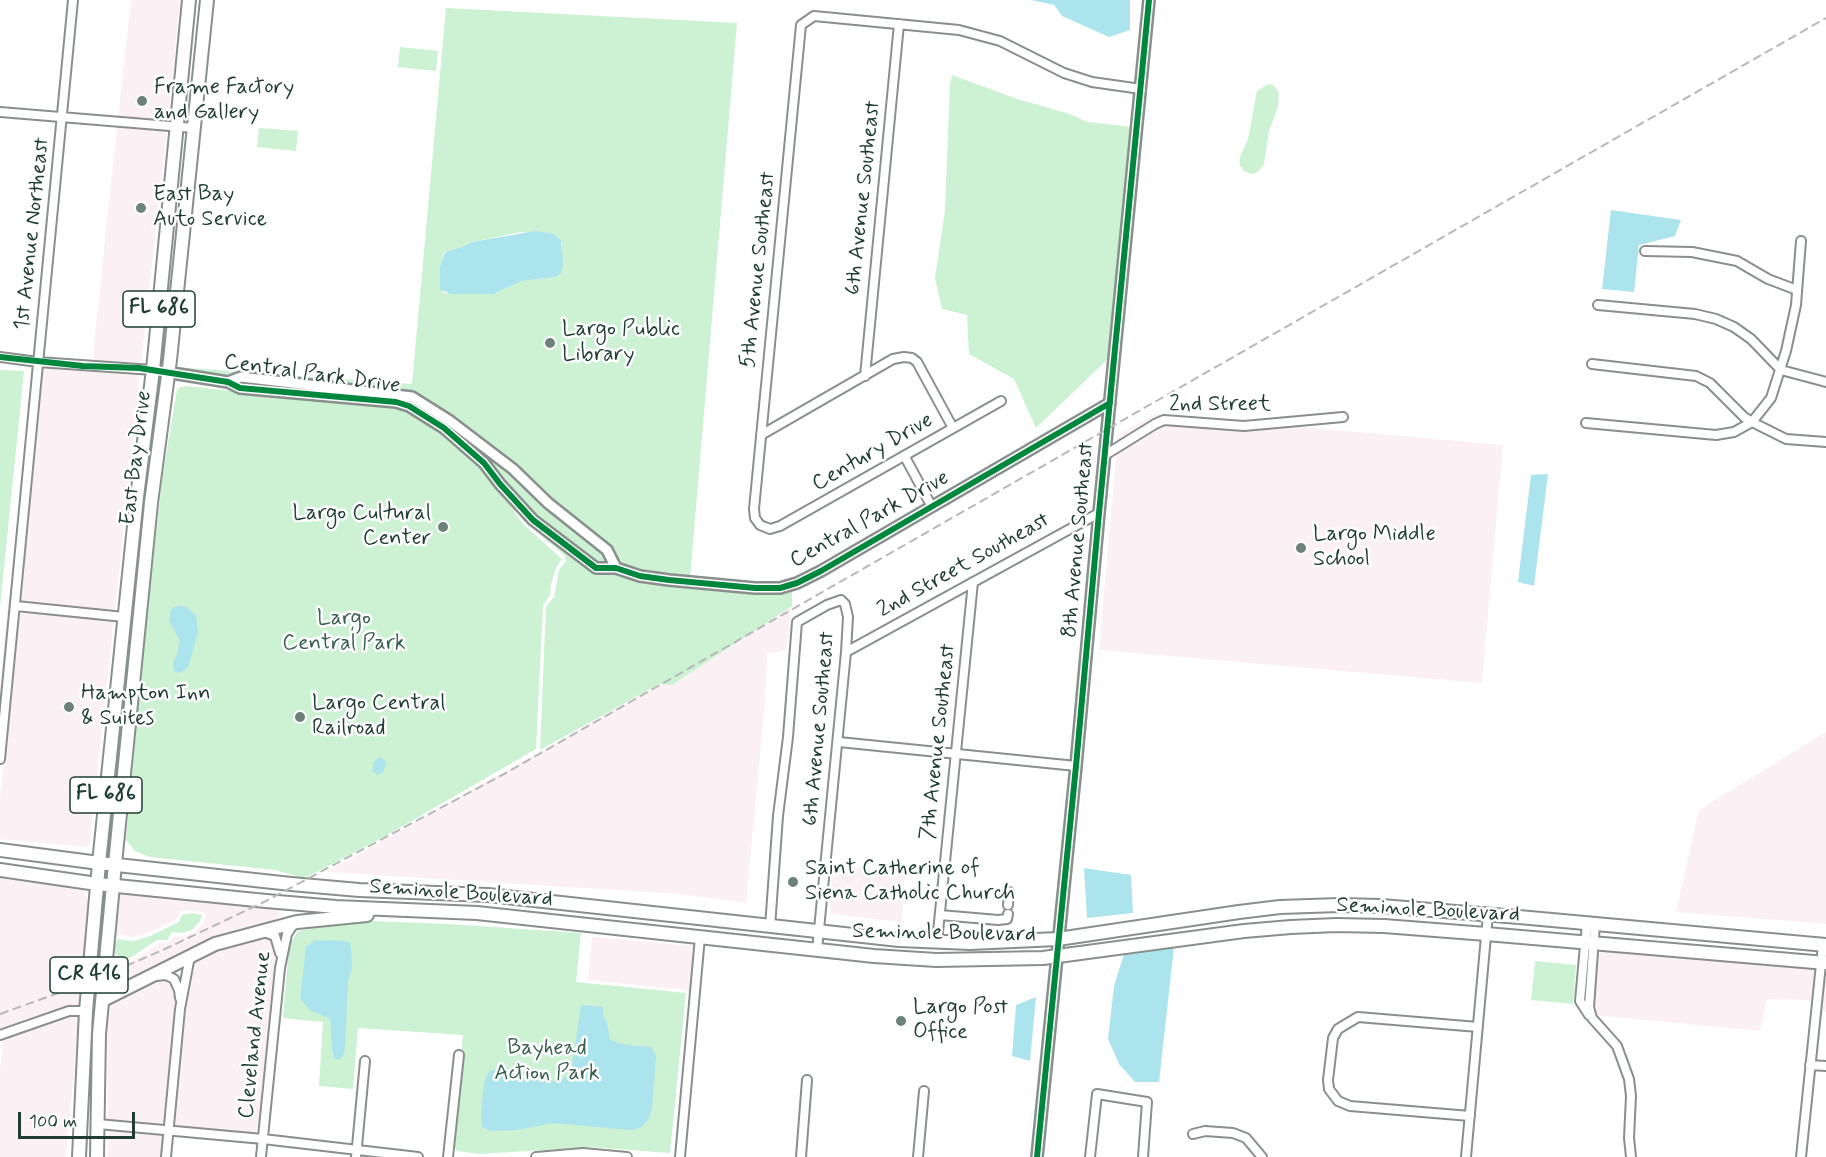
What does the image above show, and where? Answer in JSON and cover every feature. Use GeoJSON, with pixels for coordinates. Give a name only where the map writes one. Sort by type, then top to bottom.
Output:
{"type":"FeatureCollection","features":[{"type":"Feature","properties":{"kind":"main road","name":"East Bay Drive"},"geometry":{"type":"LineString","coordinates":[[97,885],[124,617],[153,370],[189,0]]}},
{"type":"Feature","properties":{"kind":"main road","name":"East Bay Drive"},"geometry":{"type":"LineString","coordinates":[[113,886],[151,503],[168,373],[207,0]]}},
{"type":"Feature","properties":{"kind":"main road","name":"Seminole Boulevard"},"geometry":{"type":"LineString","coordinates":[[0,850],[99,863],[358,890],[424,892],[559,902],[770,927],[937,942],[998,943],[1058,939],[1280,907],[1381,906],[1824,945]]}},
{"type":"Feature","properties":{"kind":"main road","name":"Seminole Boulevard"},"geometry":{"type":"LineString","coordinates":[[0,870],[97,885],[336,907],[477,913],[557,920],[817,951],[936,960],[1010,960],[1057,957],[1291,927],[1384,926],[1823,963]]}},
{"type":"Feature","properties":{"kind":"main road","name":"CR 416"},"geometry":{"type":"LineString","coordinates":[[79,1157],[86,1011],[97,885]]}},
{"type":"Feature","properties":{"kind":"main road","name":"CR 416"},"geometry":{"type":"LineString","coordinates":[[97,1157],[102,1000],[113,886]]}},
{"type":"Feature","properties":{"kind":"main road"},"geometry":{"type":"LineString","coordinates":[[424,892],[424,910]]}},
{"type":"Feature","properties":{"kind":"main road"},"geometry":{"type":"LineString","coordinates":[[557,920],[559,902]]}},
{"type":"Feature","properties":{"kind":"main road"},"geometry":{"type":"LineString","coordinates":[[102,1000],[216,944],[297,922],[378,915],[390,909]]}},
{"type":"Feature","properties":{"kind":"main road"},"geometry":{"type":"LineString","coordinates":[[700,937],[704,919]]}},
{"type":"Feature","properties":{"kind":"main road"},"geometry":{"type":"LineString","coordinates":[[86,1011],[94,1022],[93,1060],[98,1074]]}},
{"type":"Feature","properties":{"kind":"main road"},"geometry":{"type":"LineString","coordinates":[[79,1157],[91,1132],[98,1124],[88,1111],[88,1079],[83,1066]]}},
{"type":"Feature","properties":{"kind":"street","name":"1st Avenue Northeast"},"geometry":{"type":"LineString","coordinates":[[0,759],[73,0]]}},
{"type":"Feature","properties":{"kind":"street","name":"8th Avenue Southeast"},"geometry":{"type":"LineString","coordinates":[[1037,1157],[1149,0]]}},
{"type":"Feature","properties":{"kind":"street","name":"5th Avenue Southeast"},"geometry":{"type":"LineString","coordinates":[[760,525],[755,518],[754,509],[801,25],[814,16],[899,24]]}},
{"type":"Feature","properties":{"kind":"street"},"geometry":{"type":"LineString","coordinates":[[899,24],[977,34],[1000,41],[1064,73],[1092,82],[1141,89]]}},
{"type":"Feature","properties":{"kind":"street","name":"6th Avenue Southeast"},"geometry":{"type":"LineString","coordinates":[[865,376],[899,24]]}},
{"type":"Feature","properties":{"kind":"street"},"geometry":{"type":"LineString","coordinates":[[0,112],[194,128]]}},
{"type":"Feature","properties":{"kind":"street"},"geometry":{"type":"LineString","coordinates":[[1586,423],[1722,435],[1734,432],[1752,422],[1771,398],[1781,370],[1793,320],[1801,241]]}},
{"type":"Feature","properties":{"kind":"street"},"geometry":{"type":"LineString","coordinates":[[1645,251],[1692,252],[1737,261],[1778,284],[1797,290]]}},
{"type":"Feature","properties":{"kind":"street"},"geometry":{"type":"LineString","coordinates":[[1598,305],[1695,314],[1716,319],[1734,327],[1751,339],[1781,370],[1826,382]]}},
{"type":"Feature","properties":{"kind":"street"},"geometry":{"type":"LineString","coordinates":[[0,357],[153,370]]}},
{"type":"Feature","properties":{"kind":"street"},"geometry":{"type":"LineString","coordinates":[[761,435],[893,359],[904,357],[912,358],[917,362],[953,428]]}},
{"type":"Feature","properties":{"kind":"street"},"geometry":{"type":"LineString","coordinates":[[1592,364],[1696,376],[1717,389],[1744,417],[1752,422],[1786,439],[1826,442]]}},
{"type":"Feature","properties":{"kind":"street","name":"Central Park Drive"},"geometry":{"type":"LineString","coordinates":[[153,370],[228,382],[240,387],[396,402],[409,406],[444,428],[484,463],[533,520],[596,568],[616,568],[640,576],[669,580],[754,588],[780,588],[797,583],[821,571],[1110,403]]}},
{"type":"Feature","properties":{"kind":"street","name":"Central Park Drive"},"geometry":{"type":"LineString","coordinates":[[228,382],[241,377],[412,397],[450,421],[513,470],[548,503],[607,550],[616,568]]}},
{"type":"Feature","properties":{"kind":"street","name":"Century Drive"},"geometry":{"type":"LineString","coordinates":[[760,525],[770,529],[780,526],[1001,401]]}},
{"type":"Feature","properties":{"kind":"street","name":"2nd Street"},"geometry":{"type":"LineString","coordinates":[[1105,455],[1164,420],[1244,426],[1343,417]]}},
{"type":"Feature","properties":{"kind":"street"},"geometry":{"type":"LineString","coordinates":[[905,457],[932,507]]}},
{"type":"Feature","properties":{"kind":"street","name":"2nd Street Southeast"},"geometry":{"type":"LineString","coordinates":[[846,652],[1099,513]]}},
{"type":"Feature","properties":{"kind":"street","name":"7th Avenue Southeast"},"geometry":{"type":"LineString","coordinates":[[937,942],[973,582]]}},
{"type":"Feature","properties":{"kind":"street","name":"6th Avenue Southeast"},"geometry":{"type":"LineString","coordinates":[[770,927],[778,816],[788,737],[797,622],[827,604],[841,600],[845,604],[848,617],[846,652],[817,951]]}},
{"type":"Feature","properties":{"kind":"street"},"geometry":{"type":"LineString","coordinates":[[16,606],[124,617]]}},
{"type":"Feature","properties":{"kind":"street"},"geometry":{"type":"LineString","coordinates":[[839,742],[1076,766]]}},
{"type":"Feature","properties":{"kind":"street"},"geometry":{"type":"LineString","coordinates":[[1008,905],[1009,892]]}},
{"type":"Feature","properties":{"kind":"street"},"geometry":{"type":"LineString","coordinates":[[940,915],[1004,920],[1007,919],[1008,914]]}},
{"type":"Feature","properties":{"kind":"street"},"geometry":{"type":"LineString","coordinates":[[1466,1157],[1488,914]]}},
{"type":"Feature","properties":{"kind":"street","name":"Cleveland Avenue"},"geometry":{"type":"LineString","coordinates":[[261,1157],[280,961],[287,934],[297,922]]}},
{"type":"Feature","properties":{"kind":"street"},"geometry":{"type":"LineString","coordinates":[[1591,923],[1590,943],[1580,1001],[1584,1010],[1617,1046],[1629,1078],[1631,1157]]}},
{"type":"Feature","properties":{"kind":"street"},"geometry":{"type":"LineString","coordinates":[[263,932],[275,936],[280,961]]}},
{"type":"Feature","properties":{"kind":"street"},"geometry":{"type":"LineString","coordinates":[[680,1157],[700,937]]}},
{"type":"Feature","properties":{"kind":"street"},"geometry":{"type":"LineString","coordinates":[[1801,1157],[1824,945]]}},
{"type":"Feature","properties":{"kind":"street"},"geometry":{"type":"LineString","coordinates":[[166,1157],[180,1009],[190,956]]}},
{"type":"Feature","properties":{"kind":"street"},"geometry":{"type":"LineString","coordinates":[[149,977],[166,975],[174,979],[179,990],[180,1009]]}},
{"type":"Feature","properties":{"kind":"street"},"geometry":{"type":"LineString","coordinates":[[0,1035],[69,1011],[86,1011]]}},
{"type":"Feature","properties":{"kind":"street"},"geometry":{"type":"LineString","coordinates":[[1470,1116],[1350,1106],[1338,1101],[1329,1089],[1333,1038],[1338,1029],[1358,1017],[1478,1027]]}},
{"type":"Feature","properties":{"kind":"street"},"geometry":{"type":"LineString","coordinates":[[448,1157],[459,1055]]}},
{"type":"Feature","properties":{"kind":"street"},"geometry":{"type":"LineString","coordinates":[[356,1153],[365,1061]]}},
{"type":"Feature","properties":{"kind":"street"},"geometry":{"type":"LineString","coordinates":[[1810,1065],[1826,1066]]}},
{"type":"Feature","properties":{"kind":"street"},"geometry":{"type":"LineString","coordinates":[[801,1157],[807,1080]]}},
{"type":"Feature","properties":{"kind":"street"},"geometry":{"type":"LineString","coordinates":[[918,1157],[924,1091]]}},
{"type":"Feature","properties":{"kind":"street"},"geometry":{"type":"LineString","coordinates":[[1090,1157],[1097,1094],[1147,1102],[1143,1157]]}},
{"type":"Feature","properties":{"kind":"street"},"geometry":{"type":"LineString","coordinates":[[98,1124],[263,1139],[356,1153],[418,1157]]}},
{"type":"Feature","properties":{"kind":"street"},"geometry":{"type":"LineString","coordinates":[[1193,1134],[1205,1131],[1233,1133],[1246,1138],[1262,1157]]}},
{"type":"Feature","properties":{"kind":"street"},"geometry":{"type":"LineString","coordinates":[[536,1157],[583,1154],[623,1157]]}},
{"type":"Feature","properties":{"kind":"shaded area"},"geometry":{"type":"Polygon","coordinates":[[[131,0],[180,0],[168,122],[118,117],[131,0]]]}},
{"type":"Feature","properties":{"kind":"shaded area"},"geometry":{"type":"Polygon","coordinates":[[[117,126],[167,130],[141,364],[94,361],[117,126]]]}},
{"type":"Feature","properties":{"kind":"shaded area"},"geometry":{"type":"Polygon","coordinates":[[[43,366],[140,372],[115,612],[21,603],[43,366]]]}},
{"type":"Feature","properties":{"kind":"shaded area","name":"Largo Middle School"},"geometry":{"type":"Polygon","coordinates":[[[1155,414],[1503,445],[1482,683],[1099,650],[1118,436],[1155,414]]]}},
{"type":"Feature","properties":{"kind":"shaded area"},"geometry":{"type":"Polygon","coordinates":[[[8,602],[12,602],[0,715],[0,689],[8,602]]]}},
{"type":"Feature","properties":{"kind":"shaded area"},"geometry":{"type":"Polygon","coordinates":[[[792,606],[786,650],[767,654],[765,702],[746,903],[680,894],[327,872],[659,684],[672,685],[792,606]]]}},
{"type":"Feature","properties":{"kind":"shaded area"},"geometry":{"type":"Polygon","coordinates":[[[20,611],[114,620],[89,847],[0,839],[0,801],[20,611]]]}},
{"type":"Feature","properties":{"kind":"shaded area"},"geometry":{"type":"Polygon","coordinates":[[[1826,732],[1826,924],[1676,912],[1699,810],[1826,732]]]}},
{"type":"Feature","properties":{"kind":"shaded area"},"geometry":{"type":"Polygon","coordinates":[[[832,867],[905,870],[902,922],[831,914],[832,867]]]}},
{"type":"Feature","properties":{"kind":"shaded area"},"geometry":{"type":"Polygon","coordinates":[[[0,874],[84,891],[89,902],[80,1007],[68,1007],[0,1031],[0,874]]]}},
{"type":"Feature","properties":{"kind":"shaded area"},"geometry":{"type":"Polygon","coordinates":[[[118,890],[280,908],[278,923],[187,951],[108,993],[111,955],[120,961],[132,961],[159,944],[170,942],[174,936],[182,937],[195,932],[206,916],[203,912],[193,910],[181,911],[176,920],[148,933],[133,937],[119,935],[113,940],[118,890]]]}},
{"type":"Feature","properties":{"kind":"shaded area"},"geometry":{"type":"Polygon","coordinates":[[[263,936],[271,939],[275,954],[258,1135],[173,1127],[185,1009],[194,958],[217,948],[263,936]]]}},
{"type":"Feature","properties":{"kind":"shaded area"},"geometry":{"type":"Polygon","coordinates":[[[592,937],[695,946],[690,994],[686,990],[588,980],[592,937]]]}},
{"type":"Feature","properties":{"kind":"shaded area"},"geometry":{"type":"Polygon","coordinates":[[[1598,949],[1816,967],[1812,1002],[1811,1000],[1767,999],[1760,1031],[1595,1015],[1593,1003],[1598,949]]]}},
{"type":"Feature","properties":{"kind":"shaded area"},"geometry":{"type":"Polygon","coordinates":[[[1826,968],[1826,1012],[1820,1011],[1826,968]]]}},
{"type":"Feature","properties":{"kind":"shaded area"},"geometry":{"type":"Polygon","coordinates":[[[165,979],[170,982],[175,991],[176,1008],[164,1126],[108,1120],[107,1003],[150,981],[165,979]]]}},
{"type":"Feature","properties":{"kind":"shaded area"},"geometry":{"type":"Polygon","coordinates":[[[70,1015],[79,1015],[66,1157],[0,1157],[0,1074],[3,1038],[70,1015]]]}},
{"type":"Feature","properties":{"kind":"shaded area"},"geometry":{"type":"Polygon","coordinates":[[[108,1129],[163,1134],[161,1157],[108,1157],[108,1129]]]}},
{"type":"Feature","properties":{"kind":"green space"},"geometry":{"type":"Polygon","coordinates":[[[446,8],[737,23],[690,578],[641,572],[621,565],[611,549],[453,418],[415,394],[394,389],[241,373],[225,377],[173,370],[174,367],[412,384],[446,8]],[[521,232],[472,242],[444,252],[440,266],[444,293],[493,294],[522,281],[555,277],[562,245],[561,240],[554,234],[521,232]]]}},
{"type":"Feature","properties":{"kind":"green space"},"geometry":{"type":"Polygon","coordinates":[[[400,47],[438,51],[436,71],[398,67],[400,47]]]}},
{"type":"Feature","properties":{"kind":"green space"},"geometry":{"type":"Polygon","coordinates":[[[952,75],[1088,122],[1132,127],[1110,357],[1036,428],[1014,379],[969,354],[967,315],[942,309],[935,278],[945,210],[952,75]]]}},
{"type":"Feature","properties":{"kind":"green space"},"geometry":{"type":"Polygon","coordinates":[[[1268,84],[1273,85],[1279,92],[1278,107],[1269,131],[1264,164],[1258,172],[1251,174],[1244,171],[1240,165],[1240,157],[1248,139],[1257,91],[1268,84]]]}},
{"type":"Feature","properties":{"kind":"green space"},"geometry":{"type":"Polygon","coordinates":[[[259,128],[298,131],[296,151],[257,147],[259,128]]]}},
{"type":"Feature","properties":{"kind":"green space"},"geometry":{"type":"Polygon","coordinates":[[[0,370],[24,371],[0,607],[0,370]]]}},
{"type":"Feature","properties":{"kind":"green space","name":"Largo Central Park"},"geometry":{"type":"Polygon","coordinates":[[[186,386],[399,409],[420,416],[465,449],[487,472],[523,524],[562,559],[556,568],[550,595],[543,605],[536,749],[384,837],[309,876],[300,877],[275,870],[150,857],[135,851],[126,840],[146,622],[163,473],[177,390],[186,386]]]}},
{"type":"Feature","properties":{"kind":"green space"},"geometry":{"type":"Polygon","coordinates":[[[401,399],[411,401],[447,424],[510,472],[545,506],[603,553],[609,564],[598,564],[536,517],[487,460],[447,425],[426,411],[401,399]]]}},
{"type":"Feature","properties":{"kind":"green space"},"geometry":{"type":"Polygon","coordinates":[[[517,509],[530,523],[593,572],[617,572],[690,587],[792,589],[792,606],[672,685],[659,684],[540,750],[546,606],[554,597],[559,570],[566,561],[565,556],[526,522],[517,509]]]}},
{"type":"Feature","properties":{"kind":"green space"},"geometry":{"type":"Polygon","coordinates":[[[192,913],[202,915],[192,930],[181,933],[172,932],[167,940],[157,940],[130,958],[115,954],[112,947],[118,939],[134,941],[150,936],[179,922],[182,915],[192,913]]]}},
{"type":"Feature","properties":{"kind":"green space","name":"Bayhead Action Park"},"geometry":{"type":"Polygon","coordinates":[[[370,921],[581,933],[576,982],[686,993],[670,1153],[591,1147],[480,1154],[457,1151],[453,1143],[463,1035],[358,1028],[353,1089],[319,1086],[323,1022],[283,1018],[289,945],[298,931],[341,923],[370,921]]]}},
{"type":"Feature","properties":{"kind":"green space"},"geometry":{"type":"Polygon","coordinates":[[[1535,961],[1576,965],[1573,1004],[1531,1000],[1535,961]]]}},
{"type":"Feature","properties":{"kind":"water"},"geometry":{"type":"Polygon","coordinates":[[[1031,0],[1130,0],[1130,30],[1109,37],[1062,16],[1054,5],[1031,0]]]}},
{"type":"Feature","properties":{"kind":"water"},"geometry":{"type":"Polygon","coordinates":[[[1611,210],[1681,220],[1675,236],[1639,245],[1634,292],[1602,289],[1611,210]]]}},
{"type":"Feature","properties":{"kind":"water"},"geometry":{"type":"Polygon","coordinates":[[[535,231],[554,234],[561,240],[563,264],[561,273],[555,277],[522,281],[493,294],[451,294],[440,289],[440,266],[445,252],[472,242],[535,231]]]}},
{"type":"Feature","properties":{"kind":"water"},"geometry":{"type":"Polygon","coordinates":[[[1548,474],[1534,586],[1518,582],[1531,475],[1548,474]]]}},
{"type":"Feature","properties":{"kind":"water"},"geometry":{"type":"Polygon","coordinates":[[[180,606],[187,607],[196,616],[198,631],[189,665],[185,670],[177,673],[174,671],[173,663],[180,641],[169,621],[171,610],[180,606]]]}},
{"type":"Feature","properties":{"kind":"water"},"geometry":{"type":"Polygon","coordinates":[[[380,757],[386,765],[383,772],[378,775],[372,771],[374,762],[380,757]]]}},
{"type":"Feature","properties":{"kind":"water"},"geometry":{"type":"Polygon","coordinates":[[[1084,868],[1131,875],[1133,913],[1087,918],[1084,868]]]}},
{"type":"Feature","properties":{"kind":"water"},"geometry":{"type":"Polygon","coordinates":[[[314,941],[349,942],[351,947],[352,968],[348,981],[345,1045],[344,1054],[340,1060],[334,1058],[329,1018],[311,1011],[300,999],[306,947],[314,941]]]}},
{"type":"Feature","properties":{"kind":"water"},"geometry":{"type":"Polygon","coordinates":[[[1174,947],[1159,1082],[1135,1082],[1119,1064],[1108,1039],[1114,986],[1124,954],[1174,947]]]}},
{"type":"Feature","properties":{"kind":"water"},"geometry":{"type":"Polygon","coordinates":[[[1036,997],[1030,1061],[1012,1056],[1016,1005],[1036,997]]]}},
{"type":"Feature","properties":{"kind":"water"},"geometry":{"type":"Polygon","coordinates":[[[581,1005],[603,1007],[603,1016],[607,1022],[610,1040],[627,1045],[651,1047],[656,1056],[652,1108],[648,1120],[640,1128],[630,1130],[553,1123],[517,1130],[490,1131],[482,1127],[484,1083],[489,1071],[501,1068],[529,1072],[554,1081],[563,1079],[571,1072],[581,1005]]]}},
{"type":"Feature","properties":{"kind":"railway"},"geometry":{"type":"LineString","coordinates":[[0,1014],[89,982],[266,901],[506,773],[1826,18]]}},
{"type":"Feature","properties":{"kind":"cycle path"},"geometry":{"type":"LineString","coordinates":[[1037,1157],[1149,0]]}},
{"type":"Feature","properties":{"kind":"cycle path"},"geometry":{"type":"LineString","coordinates":[[0,357],[83,366],[139,368],[228,382],[240,388],[396,402],[409,406],[444,428],[484,463],[533,520],[596,568],[616,568],[640,576],[669,580],[755,588],[780,588],[797,583],[821,571],[1110,403]]}},
{"type":"Feature","properties":{"kind":"place","name":"Frame Factory and Gallery"},"geometry":{"type":"Point","coordinates":[142,101]}},
{"type":"Feature","properties":{"kind":"place","name":"East Bay Auto Service"},"geometry":{"type":"Point","coordinates":[141,208]}},
{"type":"Feature","properties":{"kind":"place","name":"Largo Public Library"},"geometry":{"type":"Point","coordinates":[550,343]}},
{"type":"Feature","properties":{"kind":"place","name":"Largo Cultural Center"},"geometry":{"type":"Point","coordinates":[443,527]}},
{"type":"Feature","properties":{"kind":"place","name":"Largo Middle School"},"geometry":{"type":"Point","coordinates":[1301,548]}},
{"type":"Feature","properties":{"kind":"place","name":"Hampton Inn & Suites"},"geometry":{"type":"Point","coordinates":[69,707]}},
{"type":"Feature","properties":{"kind":"place","name":"Largo Central Railroad"},"geometry":{"type":"Point","coordinates":[300,717]}},
{"type":"Feature","properties":{"kind":"place","name":"Saint Catherine of Siena Catholic Church"},"geometry":{"type":"Point","coordinates":[793,882]}},
{"type":"Feature","properties":{"kind":"place","name":"Largo Post Office"},"geometry":{"type":"Point","coordinates":[901,1021]}}]}
